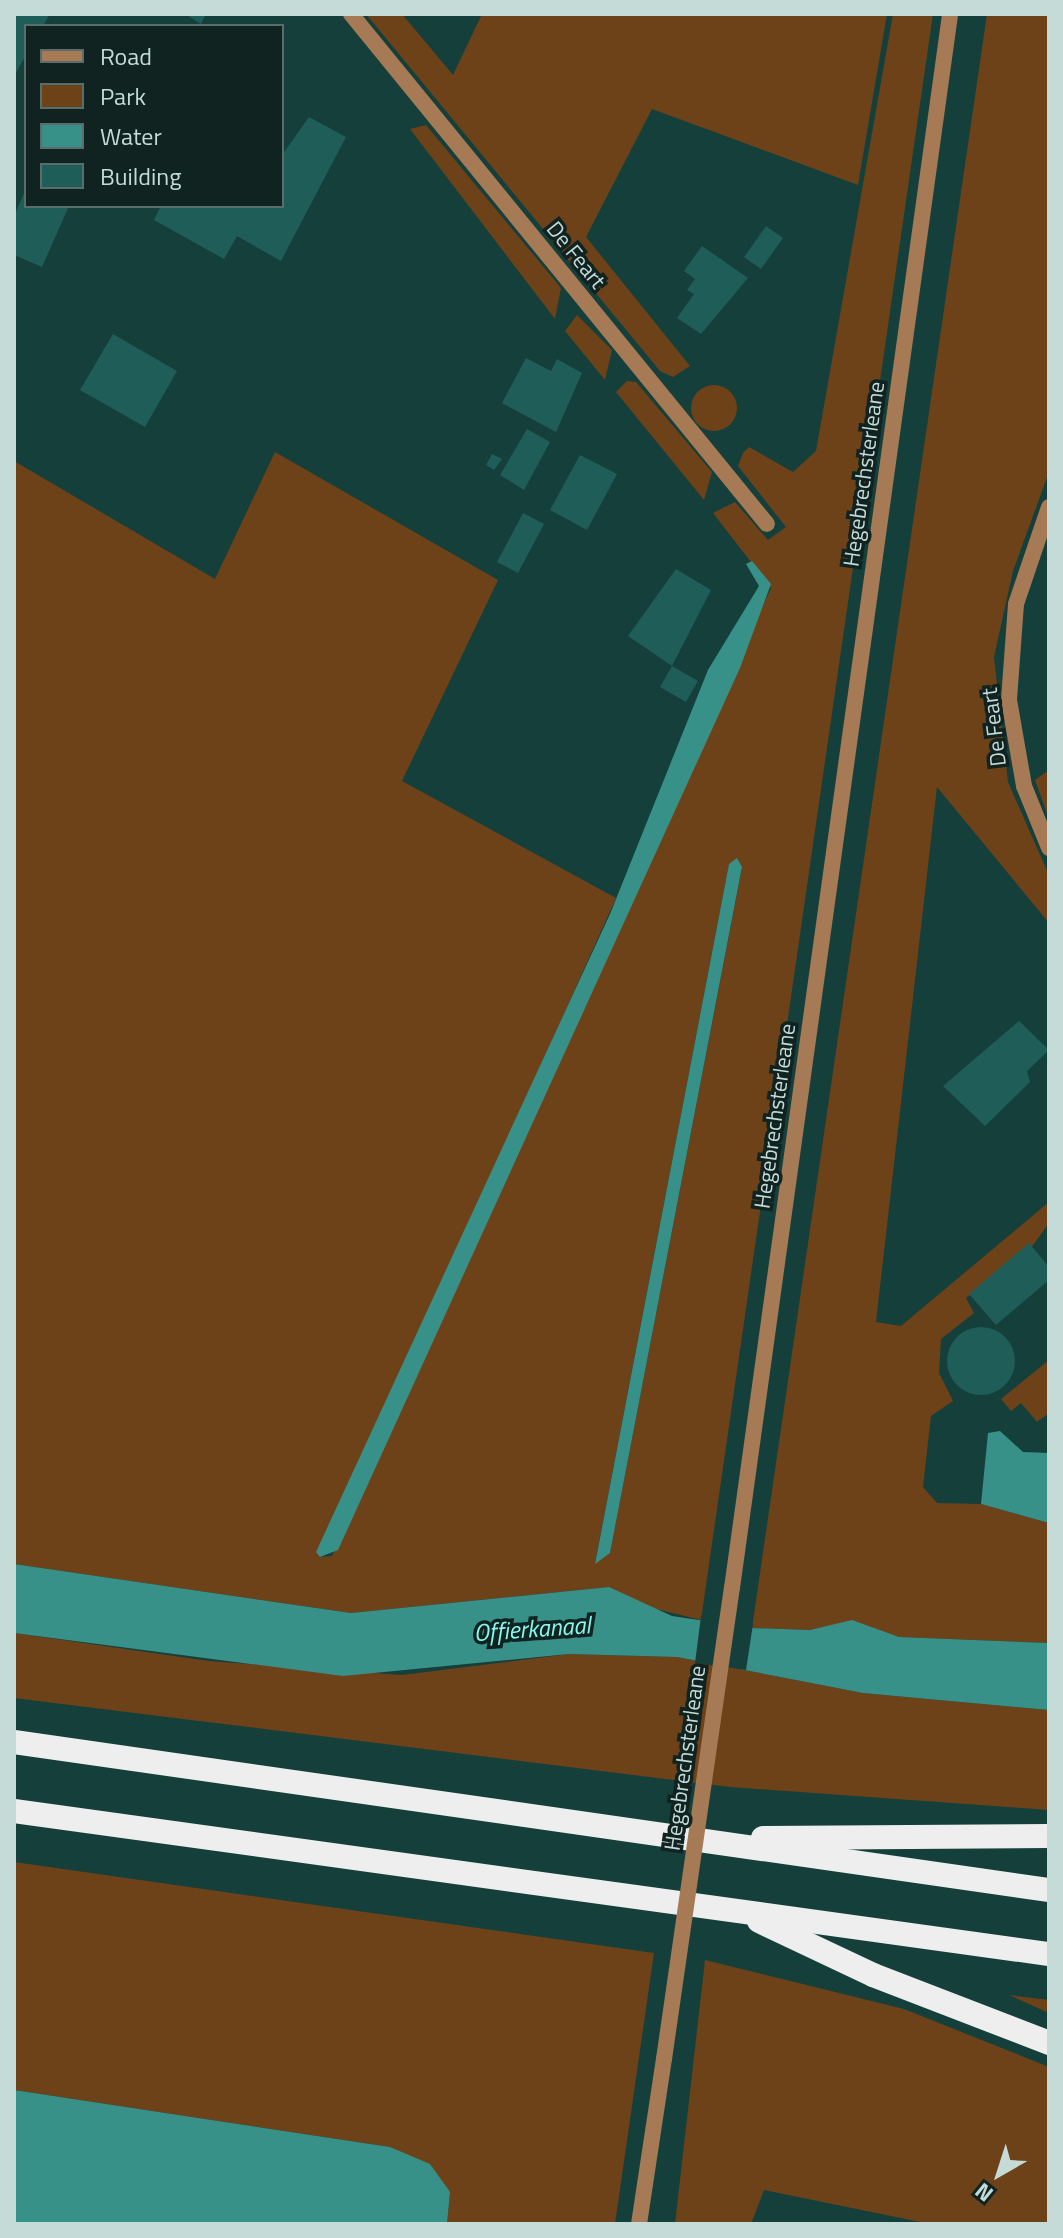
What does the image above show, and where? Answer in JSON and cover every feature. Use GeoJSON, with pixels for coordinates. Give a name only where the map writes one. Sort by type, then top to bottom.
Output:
{"type":"FeatureCollection","features":[{"type":"Feature","properties":{"kind":"highway"},"geometry":{"type":"LineString","coordinates":[[14,1742],[1049,1890]]}},
{"type":"Feature","properties":{"kind":"highway"},"geometry":{"type":"LineString","coordinates":[[14,1811],[1049,1954]]}},
{"type":"Feature","properties":{"kind":"highway"},"geometry":{"type":"LineString","coordinates":[[678,1839],[1049,1836]]}},
{"type":"Feature","properties":{"kind":"highway"},"geometry":{"type":"LineString","coordinates":[[736,1910],[873,1975],[1049,2043]]}},
{"type":"Feature","properties":{"kind":"street","name":"De Feart"},"geometry":{"type":"LineString","coordinates":[[351,14],[767,524]]}},
{"type":"Feature","properties":{"kind":"street","name":"Hegebrechsterleane"},"geometry":{"type":"LineString","coordinates":[[639,2224],[732,1588],[950,14]]}},
{"type":"Feature","properties":{"kind":"street","name":"De Feart"},"geometry":{"type":"LineString","coordinates":[[1049,507],[1016,604],[1009,700],[1024,786],[1049,848]]}},
{"type":"Feature","properties":{"kind":"green space"},"geometry":{"type":"Polygon","coordinates":[[[366,14],[402,14],[453,75],[482,14],[887,14],[858,185],[652,109],[586,237],[690,366],[673,377],[660,371],[366,14]]]}},
{"type":"Feature","properties":{"kind":"green space"},"geometry":{"type":"Polygon","coordinates":[[[893,14],[933,14],[701,1620],[644,1606],[609,1587],[351,1613],[14,1564],[14,461],[215,579],[275,452],[498,580],[402,781],[616,898],[320,1557],[332,1556],[771,588],[713,513],[735,502],[768,540],[786,527],[738,466],[743,453],[749,447],[793,472],[816,451],[893,14]],[[729,864],[595,1563],[610,1553],[742,868],[729,864]]]}},
{"type":"Feature","properties":{"kind":"green space"},"geometry":{"type":"Polygon","coordinates":[[[987,14],[1049,14],[1049,472],[1013,571],[994,657],[1008,782],[1049,875],[1049,923],[937,787],[876,1322],[901,1326],[1049,1202],[1049,1223],[1031,1248],[966,1298],[974,1313],[941,1339],[939,1373],[953,1401],[931,1416],[923,1487],[937,1503],[981,1504],[1049,1523],[1049,1643],[899,1637],[852,1621],[810,1630],[752,1628],[987,14]]]}},
{"type":"Feature","properties":{"kind":"green space"},"geometry":{"type":"Polygon","coordinates":[[[426,125],[561,288],[555,319],[410,129],[426,125]]]}},
{"type":"Feature","properties":{"kind":"green space"},"geometry":{"type":"Polygon","coordinates":[[[577,315],[612,350],[605,380],[565,331],[577,315]]]}},
{"type":"Feature","properties":{"kind":"green space"},"geometry":{"type":"Polygon","coordinates":[[[627,381],[636,382],[712,472],[704,500],[616,392],[627,381]]]}},
{"type":"Feature","properties":{"kind":"green space"},"geometry":{"type":"Polygon","coordinates":[[[714,385],[730,392],[737,408],[730,424],[714,431],[698,424],[691,408],[698,392],[714,385]]]}},
{"type":"Feature","properties":{"kind":"green space"},"geometry":{"type":"Polygon","coordinates":[[[1049,770],[1049,819],[1035,780],[1049,770]]]}},
{"type":"Feature","properties":{"kind":"green space"},"geometry":{"type":"Polygon","coordinates":[[[1049,1360],[1049,1413],[1037,1422],[1021,1403],[1011,1411],[1001,1399],[1049,1360]]]}},
{"type":"Feature","properties":{"kind":"green space"},"geometry":{"type":"Polygon","coordinates":[[[14,1633],[209,1661],[402,1675],[569,1654],[677,1657],[863,1693],[1049,1710],[1049,1810],[730,1787],[14,1698],[14,1633]]]}},
{"type":"Feature","properties":{"kind":"green space"},"geometry":{"type":"Polygon","coordinates":[[[14,1862],[654,1953],[615,2224],[447,2224],[450,2192],[390,2147],[14,2090],[14,1862]]]}},
{"type":"Feature","properties":{"kind":"green space"},"geometry":{"type":"Polygon","coordinates":[[[705,1960],[904,2009],[1049,2067],[1049,2224],[930,2224],[764,2190],[751,2224],[675,2224],[705,1960]]]}},
{"type":"Feature","properties":{"kind":"green space"},"geometry":{"type":"Polygon","coordinates":[[[1009,1995],[1049,2000],[1049,2013],[1009,1995]]]}},
{"type":"Feature","properties":{"kind":"water"},"geometry":{"type":"Polygon","coordinates":[[[752,561],[771,584],[740,668],[338,1550],[320,1557],[316,1552],[610,914],[708,670],[759,586],[746,564],[752,561]]]}},
{"type":"Feature","properties":{"kind":"water"},"geometry":{"type":"Polygon","coordinates":[[[737,858],[742,867],[610,1553],[595,1564],[729,864],[737,858]]]}},
{"type":"Feature","properties":{"kind":"water"},"geometry":{"type":"Polygon","coordinates":[[[1000,1431],[1023,1452],[1049,1453],[1049,1523],[981,1504],[988,1433],[1000,1431]]]}},
{"type":"Feature","properties":{"kind":"water","name":"Offierkanaal"},"geometry":{"type":"Polygon","coordinates":[[[14,1564],[351,1613],[609,1587],[672,1616],[752,1628],[810,1630],[852,1620],[899,1637],[1049,1643],[1049,1710],[863,1693],[677,1657],[569,1654],[343,1676],[14,1633],[14,1564]]]}},
{"type":"Feature","properties":{"kind":"water"},"geometry":{"type":"Polygon","coordinates":[[[14,2090],[390,2147],[430,2164],[450,2192],[447,2224],[14,2224],[14,2090]]]}},
{"type":"Feature","properties":{"kind":"pier"},"geometry":{"type":"Polygon","coordinates":[[[701,1616],[753,1624],[746,1670],[695,1663],[701,1616]]]}},
{"type":"Feature","properties":{"kind":"building"},"geometry":{"type":"Polygon","coordinates":[[[14,14],[50,14],[44,24],[24,24],[24,58],[14,76],[14,14]]]}},
{"type":"Feature","properties":{"kind":"building"},"geometry":{"type":"Polygon","coordinates":[[[185,14],[206,14],[201,24],[185,14]]]}},
{"type":"Feature","properties":{"kind":"building"},"geometry":{"type":"Polygon","coordinates":[[[309,117],[346,137],[281,261],[237,236],[224,259],[154,220],[160,208],[284,208],[284,152],[309,117]]]}},
{"type":"Feature","properties":{"kind":"building"},"geometry":{"type":"Polygon","coordinates":[[[24,194],[24,208],[68,208],[42,267],[14,255],[14,216],[24,194]]]}},
{"type":"Feature","properties":{"kind":"building"},"geometry":{"type":"Polygon","coordinates":[[[766,226],[783,238],[761,269],[744,257],[766,226]]]}},
{"type":"Feature","properties":{"kind":"building"},"geometry":{"type":"Polygon","coordinates":[[[702,246],[748,278],[701,334],[677,318],[694,294],[687,290],[695,279],[684,271],[702,246]]]}},
{"type":"Feature","properties":{"kind":"building"},"geometry":{"type":"Polygon","coordinates":[[[113,334],[177,371],[145,427],[80,390],[113,334]]]}},
{"type":"Feature","properties":{"kind":"building"},"geometry":{"type":"Polygon","coordinates":[[[526,358],[551,371],[557,359],[582,373],[556,432],[502,403],[526,358]]]}},
{"type":"Feature","properties":{"kind":"building"},"geometry":{"type":"Polygon","coordinates":[[[527,429],[550,442],[524,490],[500,475],[527,429]]]}},
{"type":"Feature","properties":{"kind":"building"},"geometry":{"type":"Polygon","coordinates":[[[492,454],[502,459],[494,470],[486,465],[492,454]]]}},
{"type":"Feature","properties":{"kind":"building"},"geometry":{"type":"Polygon","coordinates":[[[580,455],[617,474],[587,530],[550,510],[580,455]]]}},
{"type":"Feature","properties":{"kind":"building"},"geometry":{"type":"Polygon","coordinates":[[[523,513],[544,524],[518,573],[497,562],[523,513]]]}},
{"type":"Feature","properties":{"kind":"building"},"geometry":{"type":"Polygon","coordinates":[[[676,569],[711,590],[672,666],[628,636],[676,569]]]}},
{"type":"Feature","properties":{"kind":"building"},"geometry":{"type":"Polygon","coordinates":[[[672,666],[698,681],[686,702],[660,687],[672,666]]]}},
{"type":"Feature","properties":{"kind":"building"},"geometry":{"type":"Polygon","coordinates":[[[1019,1021],[1049,1050],[1027,1071],[1030,1082],[985,1126],[943,1086],[1019,1021]]]}},
{"type":"Feature","properties":{"kind":"building"},"geometry":{"type":"Polygon","coordinates":[[[1029,1243],[1049,1267],[1049,1280],[996,1325],[969,1294],[1029,1243]]]}},
{"type":"Feature","properties":{"kind":"building"},"geometry":{"type":"Polygon","coordinates":[[[981,1327],[1005,1337],[1015,1361],[1005,1385],[981,1395],[957,1385],[947,1361],[957,1337],[981,1327]]]}}]}
